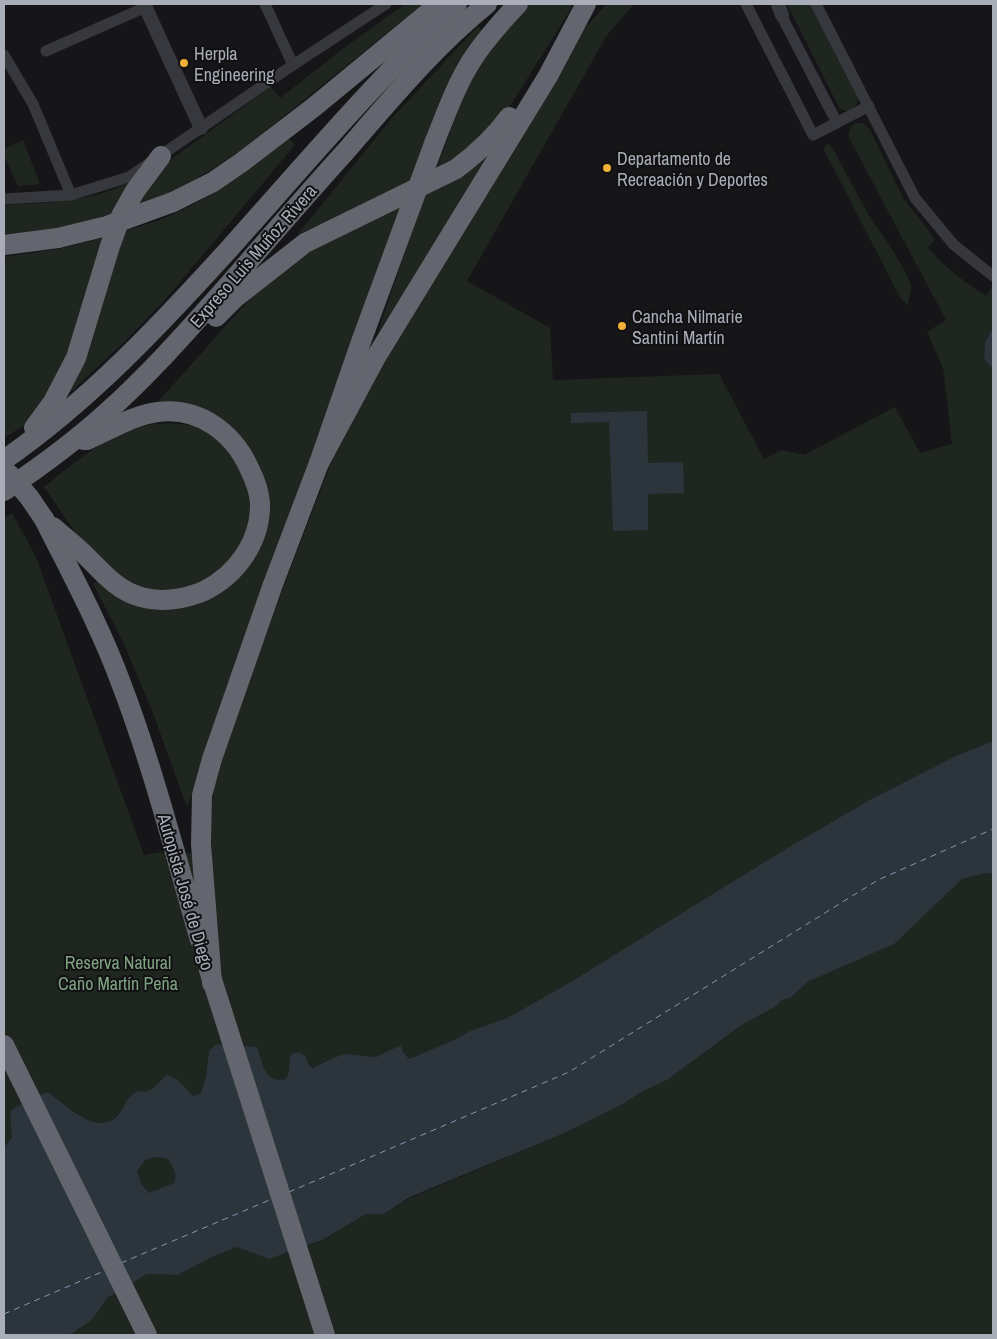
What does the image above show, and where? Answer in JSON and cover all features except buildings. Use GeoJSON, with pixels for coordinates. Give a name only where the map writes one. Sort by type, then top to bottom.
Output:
{"type":"FeatureCollection","features":[{"type":"Feature","properties":{"kind":"highway"},"geometry":{"type":"LineString","coordinates":[[4,245],[58,238],[107,226],[173,202],[213,182],[314,107],[440,4]]}},
{"type":"Feature","properties":{"kind":"highway","name":"Expreso Luis Muñoz Rivera"},"geometry":{"type":"LineString","coordinates":[[5,473],[21,448],[91,391],[166,318],[380,80],[457,4]]}},
{"type":"Feature","properties":{"kind":"highway","name":"Expreso Luis Muñoz Rivera"},"geometry":{"type":"LineString","coordinates":[[5,473],[47,462],[76,439],[148,374],[416,71],[458,28],[487,4]]}},
{"type":"Feature","properties":{"kind":"highway"},"geometry":{"type":"LineString","coordinates":[[214,988],[201,844],[202,795],[206,779],[272,587],[319,463],[435,141],[471,61],[490,35],[518,4]]}},
{"type":"Feature","properties":{"kind":"highway"},"geometry":{"type":"LineString","coordinates":[[148,374],[179,353],[235,298],[306,243],[456,169],[476,154],[495,136],[509,118],[566,27],[587,5]]}},
{"type":"Feature","properties":{"kind":"highway"},"geometry":{"type":"LineString","coordinates":[[319,463],[376,356],[548,76],[587,5]]}},
{"type":"Feature","properties":{"kind":"highway"},"geometry":{"type":"LineString","coordinates":[[21,448],[53,402],[76,358],[121,216],[135,191],[161,156]]}},
{"type":"Feature","properties":{"kind":"highway"},"geometry":{"type":"LineString","coordinates":[[44,519],[86,556],[109,580],[122,589],[141,597],[168,600],[195,595],[221,581],[238,564],[255,536],[260,504],[256,483],[242,453],[222,431],[210,422],[186,413],[157,412],[129,420],[87,440],[76,439]]}},
{"type":"Feature","properties":{"kind":"highway","name":"Autopista José de Diego"},"geometry":{"type":"LineString","coordinates":[[5,473],[29,497],[44,519],[87,603],[121,683],[149,766],[214,988],[325,1335]]}},
{"type":"Feature","properties":{"kind":"highway"},"geometry":{"type":"LineString","coordinates":[[4,1045],[147,1335]]}},
{"type":"Feature","properties":{"kind":"highway"},"geometry":{"type":"LineString","coordinates":[[4,1068],[30,1097]]}},
{"type":"Feature","properties":{"kind":"street"},"geometry":{"type":"LineString","coordinates":[[265,4],[293,65]]}},
{"type":"Feature","properties":{"kind":"street"},"geometry":{"type":"LineString","coordinates":[[4,199],[71,195],[129,177],[386,4]]}},
{"type":"Feature","properties":{"kind":"street"},"geometry":{"type":"LineString","coordinates":[[746,4],[813,134],[869,106]]}},
{"type":"Feature","properties":{"kind":"street"},"geometry":{"type":"LineString","coordinates":[[816,4],[914,198],[954,245],[993,276]]}},
{"type":"Feature","properties":{"kind":"street"},"geometry":{"type":"LineString","coordinates":[[46,51],[145,5],[201,128]]}},
{"type":"Feature","properties":{"kind":"street"},"geometry":{"type":"LineString","coordinates":[[778,7],[837,123]]}},
{"type":"Feature","properties":{"kind":"street"},"geometry":{"type":"LineString","coordinates":[[4,55],[34,104],[71,195]]}},
{"type":"Feature","properties":{"kind":"green space"},"geometry":{"type":"Polygon","coordinates":[[[405,4],[423,4],[248,145],[194,180],[134,207],[173,158],[271,87],[280,98],[345,47],[405,4]]]}},
{"type":"Feature","properties":{"kind":"green space"},"geometry":{"type":"Polygon","coordinates":[[[525,4],[574,4],[500,122],[435,173],[469,80],[525,4]]]}},
{"type":"Feature","properties":{"kind":"green space","name":"Reserva Natural Caño Martín Peña"},"geometry":{"type":"Polygon","coordinates":[[[607,4],[634,4],[607,35],[467,281],[550,328],[553,380],[719,374],[764,459],[782,450],[804,455],[895,407],[920,453],[952,444],[943,368],[927,332],[946,320],[848,136],[850,128],[855,123],[862,123],[869,128],[903,198],[935,239],[928,248],[955,274],[986,296],[991,288],[993,290],[993,328],[985,342],[984,359],[993,369],[993,741],[956,756],[873,798],[569,983],[507,1018],[470,1031],[454,1040],[409,1059],[401,1046],[376,1057],[346,1054],[311,1068],[306,1056],[298,1052],[291,1054],[286,1079],[279,1080],[269,1076],[263,1066],[257,1048],[216,1044],[209,1051],[206,1077],[201,1093],[193,1096],[187,1090],[162,1079],[153,1089],[128,1099],[119,1114],[109,1121],[100,1123],[90,1121],[79,1115],[47,1092],[12,1126],[12,1137],[4,1148],[4,518],[12,513],[36,557],[144,855],[161,852],[212,854],[213,787],[270,622],[337,447],[375,373],[578,35],[607,4]]]}},
{"type":"Feature","properties":{"kind":"green space"},"geometry":{"type":"Polygon","coordinates":[[[787,4],[811,4],[858,97],[853,109],[840,109],[787,4]]]}},
{"type":"Feature","properties":{"kind":"green space"},"geometry":{"type":"Polygon","coordinates":[[[478,26],[485,34],[409,186],[298,234],[392,118],[478,26]]]}},
{"type":"Feature","properties":{"kind":"green space"},"geometry":{"type":"Polygon","coordinates":[[[288,138],[295,145],[164,301],[71,392],[68,389],[122,232],[165,218],[203,199],[288,138]]]}},
{"type":"Feature","properties":{"kind":"green space"},"geometry":{"type":"Polygon","coordinates":[[[23,140],[40,184],[18,186],[4,156],[4,149],[23,140]]]}},
{"type":"Feature","properties":{"kind":"green space"},"geometry":{"type":"Polygon","coordinates":[[[828,144],[832,147],[868,214],[892,249],[909,279],[911,289],[908,305],[901,299],[824,150],[824,147],[828,144]]]}},
{"type":"Feature","properties":{"kind":"green space"},"geometry":{"type":"Polygon","coordinates":[[[492,148],[478,177],[377,335],[424,195],[492,148]]]}},
{"type":"Feature","properties":{"kind":"green space"},"geometry":{"type":"Polygon","coordinates":[[[129,183],[117,212],[62,229],[4,236],[4,205],[83,198],[129,183]]]}},
{"type":"Feature","properties":{"kind":"green space"},"geometry":{"type":"Polygon","coordinates":[[[404,202],[210,737],[189,803],[186,805],[153,713],[123,642],[93,584],[100,579],[86,548],[44,487],[96,448],[133,429],[153,425],[174,424],[197,427],[218,438],[228,423],[210,413],[155,405],[274,272],[293,255],[404,202]]]}},
{"type":"Feature","properties":{"kind":"green space"},"geometry":{"type":"Polygon","coordinates":[[[106,237],[74,348],[38,413],[6,437],[4,435],[4,257],[64,248],[106,237]]]}},
{"type":"Feature","properties":{"kind":"green space"},"geometry":{"type":"Polygon","coordinates":[[[986,873],[993,874],[993,1335],[70,1335],[93,1319],[107,1298],[147,1274],[178,1275],[212,1257],[237,1247],[269,1259],[322,1240],[366,1214],[384,1214],[410,1198],[562,1134],[623,1104],[643,1091],[667,1080],[743,1024],[775,1007],[782,1000],[790,998],[809,981],[844,964],[944,894],[962,879],[986,873]]]}},
{"type":"Feature","properties":{"kind":"green space"},"geometry":{"type":"Polygon","coordinates":[[[157,1157],[168,1159],[175,1171],[176,1180],[175,1183],[149,1194],[142,1185],[137,1172],[145,1160],[157,1157]]]}},
{"type":"Feature","properties":{"kind":"shaded area"},"geometry":{"type":"Polygon","coordinates":[[[993,328],[993,369],[984,359],[985,342],[993,328]]]}},
{"type":"Feature","properties":{"kind":"shaded area"},"geometry":{"type":"Polygon","coordinates":[[[647,411],[648,463],[683,462],[684,493],[648,494],[648,530],[613,531],[609,422],[571,423],[571,413],[647,411]]]}},
{"type":"Feature","properties":{"kind":"shaded area"},"geometry":{"type":"Polygon","coordinates":[[[993,741],[993,874],[986,873],[962,879],[894,944],[809,981],[790,998],[782,1000],[775,1007],[743,1024],[667,1080],[643,1091],[623,1104],[562,1134],[410,1197],[384,1214],[366,1214],[322,1240],[269,1259],[237,1247],[212,1257],[178,1275],[147,1274],[107,1298],[93,1319],[70,1335],[4,1335],[4,1148],[12,1137],[10,1112],[16,1107],[47,1092],[89,1120],[98,1123],[107,1122],[117,1116],[128,1099],[137,1091],[151,1090],[167,1075],[178,1080],[193,1096],[201,1093],[206,1077],[209,1051],[216,1044],[257,1047],[263,1066],[269,1076],[279,1080],[286,1079],[291,1054],[299,1052],[306,1056],[308,1064],[312,1068],[346,1054],[376,1057],[401,1045],[403,1052],[409,1059],[454,1040],[470,1031],[507,1018],[569,983],[786,849],[873,798],[956,756],[993,741]],[[157,1157],[145,1160],[137,1172],[142,1185],[149,1193],[174,1183],[175,1174],[168,1159],[157,1157]]]}},
{"type":"Feature","properties":{"kind":"ferry route"},"geometry":{"type":"LineString","coordinates":[[289,1192],[569,1072],[878,880],[993,829]]}},
{"type":"Feature","properties":{"kind":"ferry route"},"geometry":{"type":"LineString","coordinates":[[121,1263],[272,1199]]}},
{"type":"Feature","properties":{"kind":"ferry route"},"geometry":{"type":"LineString","coordinates":[[4,1314],[104,1271]]}},
{"type":"Feature","properties":{"kind":"place","name":"Herpla Engineering"},"geometry":{"type":"Point","coordinates":[184,63]}},
{"type":"Feature","properties":{"kind":"place","name":"Departamento de Recreación y Deportes"},"geometry":{"type":"Point","coordinates":[607,168]}},
{"type":"Feature","properties":{"kind":"place","name":"Cancha Nilmarie Santini Martín"},"geometry":{"type":"Point","coordinates":[622,326]}}]}
